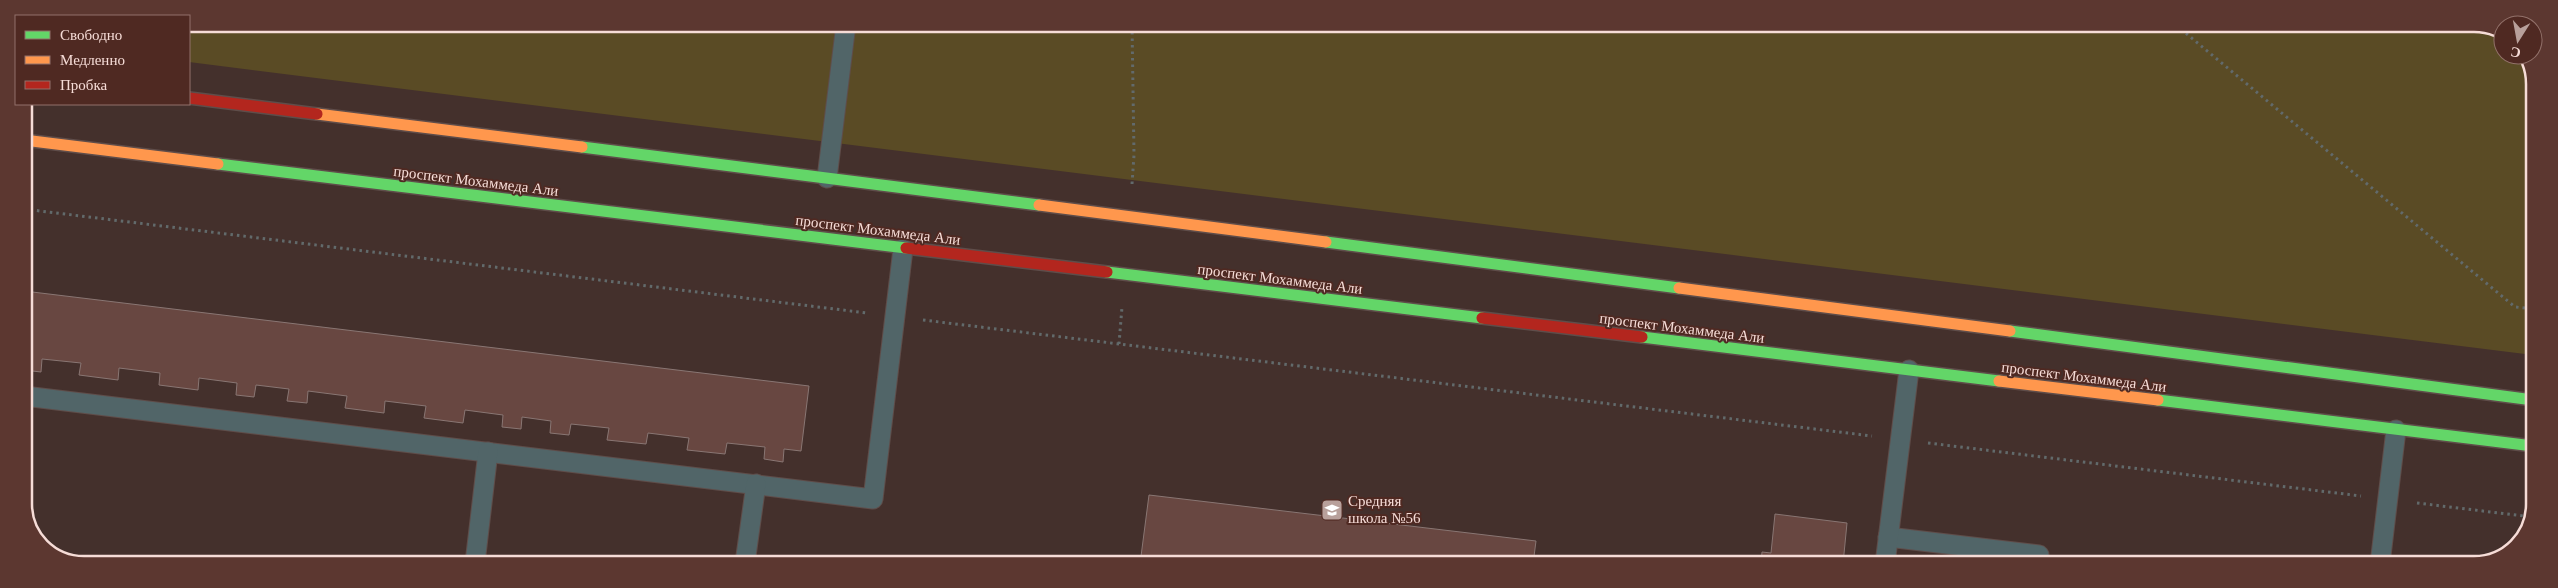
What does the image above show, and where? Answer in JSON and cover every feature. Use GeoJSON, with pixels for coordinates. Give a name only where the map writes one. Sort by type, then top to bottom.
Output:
{"type":"FeatureCollection","features":[{"type":"Feature","properties":{"kind":"main road"},"geometry":{"type":"LineString","coordinates":[[190,98],[828,178],[2526,399]]}},
{"type":"Feature","properties":{"kind":"main road","name":"проспект Мохаммеда Али"},"geometry":{"type":"LineString","coordinates":[[32,141],[903,249],[2526,445]]}},
{"type":"Feature","properties":{"kind":"lane"},"geometry":{"type":"LineString","coordinates":[[828,178],[845,32]]}},
{"type":"Feature","properties":{"kind":"lane"},"geometry":{"type":"LineString","coordinates":[[33,397],[873,499],[903,249]]}},
{"type":"Feature","properties":{"kind":"lane"},"geometry":{"type":"LineString","coordinates":[[1886,556],[1909,370]]}},
{"type":"Feature","properties":{"kind":"lane"},"geometry":{"type":"LineString","coordinates":[[2381,556],[2396,430]]}},
{"type":"Feature","properties":{"kind":"lane"},"geometry":{"type":"LineString","coordinates":[[476,556],[488,452]]}},
{"type":"Feature","properties":{"kind":"lane"},"geometry":{"type":"LineString","coordinates":[[746,556],[756,484]]}},
{"type":"Feature","properties":{"kind":"lane"},"geometry":{"type":"LineString","coordinates":[[1888,537],[2039,556]]}},
{"type":"Feature","properties":{"kind":"path"},"geometry":{"type":"LineString","coordinates":[[2184,32],[2515,307],[2526,308]]}},
{"type":"Feature","properties":{"kind":"path"},"geometry":{"type":"LineString","coordinates":[[32,211],[2524,516]]}},
{"type":"Feature","properties":{"kind":"shaded area"},"geometry":{"type":"Polygon","coordinates":[[[190,32],[2473,32],[2493,37],[2493,65],[2522,65],[2525,81],[2526,354],[190,62],[190,32]]]}},
{"type":"Feature","properties":{"kind":"building"},"geometry":{"type":"Polygon","coordinates":[[[32,292],[809,386],[801,451],[784,449],[783,462],[764,459],[765,447],[727,443],[725,454],[687,450],[689,438],[648,433],[646,444],[607,440],[609,428],[571,424],[569,435],[550,433],[551,421],[522,417],[521,429],[502,427],[503,415],[465,410],[463,423],[424,418],[426,406],[385,401],[384,413],[345,408],[347,396],[308,391],[307,403],[287,401],[289,389],[256,385],[254,397],[236,395],[237,383],[199,378],[198,390],[159,385],[160,373],[119,368],[118,380],[79,375],[81,363],[42,359],[41,372],[33,371],[32,292]]]}},
{"type":"Feature","properties":{"kind":"building"},"geometry":{"type":"Polygon","coordinates":[[[1149,495],[1536,541],[1534,556],[1141,556],[1149,495]]]}},
{"type":"Feature","properties":{"kind":"building"},"geometry":{"type":"Polygon","coordinates":[[[1775,514],[1847,523],[1844,556],[1762,556],[1762,552],[1771,553],[1775,514]]]}},
{"type":"Feature","properties":{"kind":"traffic: fast"},"geometry":{"type":"LineString","coordinates":[[582,147],[1039,205]]}},
{"type":"Feature","properties":{"kind":"traffic: fast"},"geometry":{"type":"LineString","coordinates":[[218,164],[906,248]]}},
{"type":"Feature","properties":{"kind":"traffic: fast"},"geometry":{"type":"LineString","coordinates":[[1326,242],[1679,288]]}},
{"type":"Feature","properties":{"kind":"traffic: fast"},"geometry":{"type":"LineString","coordinates":[[1107,272],[1482,318]]}},
{"type":"Feature","properties":{"kind":"traffic: fast"},"geometry":{"type":"LineString","coordinates":[[2010,331],[2526,399]]}},
{"type":"Feature","properties":{"kind":"traffic: fast"},"geometry":{"type":"LineString","coordinates":[[1642,337],[1999,381]]}},
{"type":"Feature","properties":{"kind":"traffic: fast"},"geometry":{"type":"LineString","coordinates":[[2158,400],[2526,445]]}},
{"type":"Feature","properties":{"kind":"traffic: slow"},"geometry":{"type":"LineString","coordinates":[[317,114],[582,147]]}},
{"type":"Feature","properties":{"kind":"traffic: slow"},"geometry":{"type":"LineString","coordinates":[[32,141],[218,164]]}},
{"type":"Feature","properties":{"kind":"traffic: slow"},"geometry":{"type":"LineString","coordinates":[[1039,205],[1326,242]]}},
{"type":"Feature","properties":{"kind":"traffic: slow"},"geometry":{"type":"LineString","coordinates":[[1679,288],[2010,331]]}},
{"type":"Feature","properties":{"kind":"traffic: slow"},"geometry":{"type":"LineString","coordinates":[[1999,381],[2158,400]]}},
{"type":"Feature","properties":{"kind":"traffic: jam"},"geometry":{"type":"LineString","coordinates":[[190,98],[317,114]]}},
{"type":"Feature","properties":{"kind":"traffic: jam"},"geometry":{"type":"LineString","coordinates":[[906,248],[1107,272]]}},
{"type":"Feature","properties":{"kind":"traffic: jam"},"geometry":{"type":"LineString","coordinates":[[1482,318],[1642,337]]}},
{"type":"Feature","properties":{"kind":"place","name":"Средняя школа №56"},"geometry":{"type":"Point","coordinates":[1332,510]}}]}
